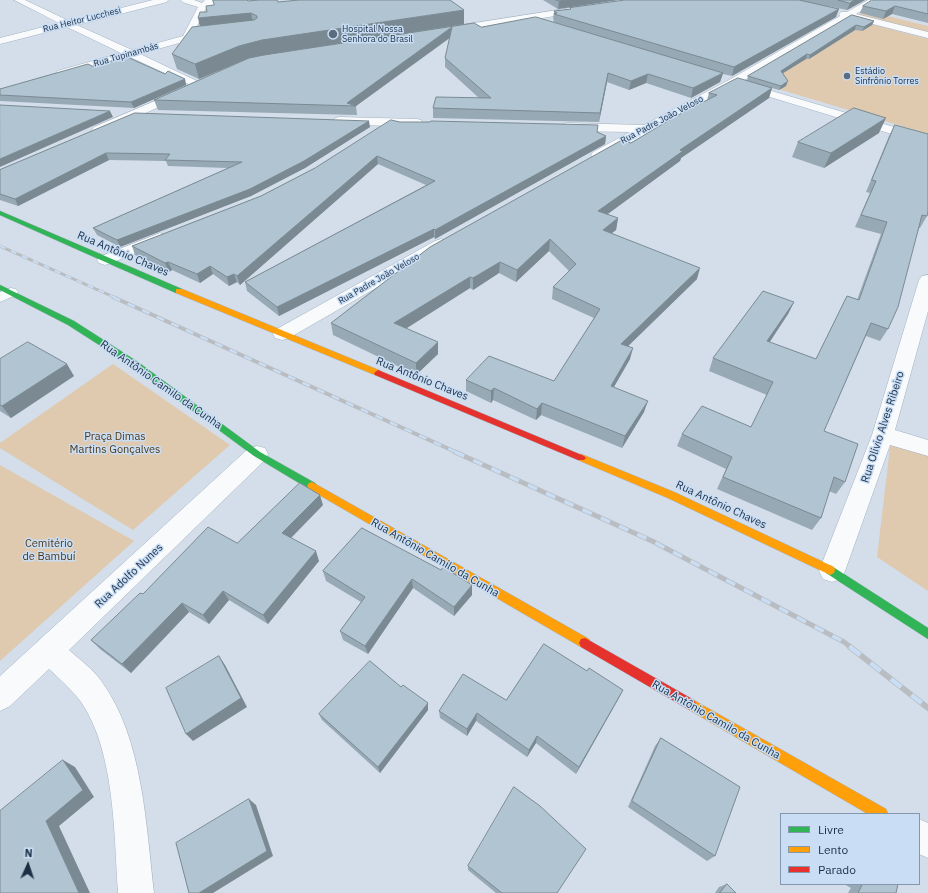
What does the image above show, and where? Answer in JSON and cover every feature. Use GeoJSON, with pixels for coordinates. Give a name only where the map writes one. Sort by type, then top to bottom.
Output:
{"type":"FeatureCollection","features":[{"type":"Feature","properties":{"kind":"street"},"geometry":{"type":"LineString","coordinates":[[18,0],[130,54],[171,65],[201,84],[84,136]]}},
{"type":"Feature","properties":{"kind":"street","name":"Rua Heitor Lucchesi"},"geometry":{"type":"LineString","coordinates":[[0,41],[164,0]]}},
{"type":"Feature","properties":{"kind":"street"},"geometry":{"type":"LineString","coordinates":[[185,0],[207,3],[245,0]]}},
{"type":"Feature","properties":{"kind":"street","name":"Rua Padre João Veloso"},"geometry":{"type":"LineString","coordinates":[[590,160],[644,129],[733,82],[874,0]]}},
{"type":"Feature","properties":{"kind":"street"},"geometry":{"type":"LineString","coordinates":[[171,65],[207,3]]}},
{"type":"Feature","properties":{"kind":"street"},"geometry":{"type":"LineString","coordinates":[[439,32],[593,8]]}},
{"type":"Feature","properties":{"kind":"street"},"geometry":{"type":"LineString","coordinates":[[861,8],[876,11]]}},
{"type":"Feature","properties":{"kind":"street"},"geometry":{"type":"LineString","coordinates":[[834,11],[928,35]]}},
{"type":"Feature","properties":{"kind":"street"},"geometry":{"type":"LineString","coordinates":[[526,18],[548,25]]}},
{"type":"Feature","properties":{"kind":"street","name":"Rua Tupinambás"},"geometry":{"type":"LineString","coordinates":[[53,75],[188,38],[225,34]]}},
{"type":"Feature","properties":{"kind":"street"},"geometry":{"type":"LineString","coordinates":[[718,78],[928,141]]}},
{"type":"Feature","properties":{"kind":"street"},"geometry":{"type":"LineString","coordinates":[[110,112],[163,115]]}},
{"type":"Feature","properties":{"kind":"street"},"geometry":{"type":"LineString","coordinates":[[329,121],[429,123]]}},
{"type":"Feature","properties":{"kind":"street"},"geometry":{"type":"LineString","coordinates":[[370,135],[389,122]]}},
{"type":"Feature","properties":{"kind":"street"},"geometry":{"type":"LineString","coordinates":[[556,126],[644,129]]}},
{"type":"Feature","properties":{"kind":"street","name":"Rua Antônio Chaves"},"geometry":{"type":"LineString","coordinates":[[0,213],[106,260],[282,334],[671,495],[832,571],[928,634]]}},
{"type":"Feature","properties":{"kind":"street"},"geometry":{"type":"LineString","coordinates":[[106,260],[170,234]]}},
{"type":"Feature","properties":{"kind":"street","name":"Rua Padre João Veloso"},"geometry":{"type":"LineString","coordinates":[[282,334],[453,237]]}},
{"type":"Feature","properties":{"kind":"street","name":"Rua Olívio Alves Ribeiro"},"geometry":{"type":"LineString","coordinates":[[832,571],[883,435],[928,280]]}},
{"type":"Feature","properties":{"kind":"street","name":"Rua Antônio Camilo da Cunha"},"geometry":{"type":"LineString","coordinates":[[4,292],[71,324],[135,364],[257,454],[879,813]]}},
{"type":"Feature","properties":{"kind":"street"},"geometry":{"type":"LineString","coordinates":[[883,435],[928,448]]}},
{"type":"Feature","properties":{"kind":"street","name":"Rua Adolfo Nunes"},"geometry":{"type":"LineString","coordinates":[[0,696],[257,454]]}},
{"type":"Feature","properties":{"kind":"street"},"geometry":{"type":"LineString","coordinates":[[49,650],[91,693],[112,732],[124,778],[136,893]]}},
{"type":"Feature","properties":{"kind":"green space"},"geometry":{"type":"Polygon","coordinates":[[[867,11],[928,26],[928,33],[857,15],[867,11]]]}},
{"type":"Feature","properties":{"kind":"green space","name":"Estádio Sinfrônio Torres"},"geometry":{"type":"Polygon","coordinates":[[[856,20],[928,39],[928,134],[755,82],[856,20]]]}},
{"type":"Feature","properties":{"kind":"green space","name":"Praça Dimas Martins Gonçalves"},"geometry":{"type":"Polygon","coordinates":[[[113,364],[230,445],[133,530],[0,448],[0,443],[113,364]]]}},
{"type":"Feature","properties":{"kind":"green space"},"geometry":{"type":"Polygon","coordinates":[[[891,439],[928,450],[928,591],[877,557],[891,439]]]}},
{"type":"Feature","properties":{"kind":"green space","name":"Cemitério de Bambuí"},"geometry":{"type":"Polygon","coordinates":[[[0,465],[134,541],[0,661],[0,465]]]}},
{"type":"Feature","properties":{"kind":"building"},"geometry":{"type":"Polygon","coordinates":[[[213,0],[277,0],[278,2],[299,0],[450,0],[464,10],[262,40],[239,46],[195,64],[172,54],[192,27],[254,20],[257,18],[257,16],[251,13],[198,18],[200,12],[207,12],[206,6],[214,5],[213,0]]]}},
{"type":"Feature","properties":{"kind":"building"},"geometry":{"type":"Polygon","coordinates":[[[625,0],[799,0],[839,9],[734,67],[554,14],[557,13],[554,11],[625,0]]]}},
{"type":"Feature","properties":{"kind":"building"},"geometry":{"type":"Polygon","coordinates":[[[838,0],[854,0],[850,3],[838,0]]]}},
{"type":"Feature","properties":{"kind":"building"},"geometry":{"type":"Polygon","coordinates":[[[872,0],[928,0],[928,14],[895,6],[886,11],[863,6],[872,0]]]}},
{"type":"Feature","properties":{"kind":"building"},"geometry":{"type":"Polygon","coordinates":[[[852,15],[874,21],[864,27],[856,25],[810,55],[807,54],[781,71],[788,81],[781,86],[748,76],[852,15]]]}},
{"type":"Feature","properties":{"kind":"building"},"geometry":{"type":"Polygon","coordinates":[[[536,17],[723,73],[693,88],[648,74],[631,81],[608,73],[600,113],[433,108],[436,97],[491,98],[445,58],[452,27],[347,103],[356,106],[154,100],[249,58],[474,23],[481,27],[536,17]]]}},
{"type":"Feature","properties":{"kind":"building"},"geometry":{"type":"Polygon","coordinates":[[[127,57],[165,74],[168,71],[185,79],[131,102],[0,95],[0,89],[88,64],[92,66],[127,57]]]}},
{"type":"Feature","properties":{"kind":"building"},"geometry":{"type":"Polygon","coordinates":[[[738,78],[772,88],[680,150],[683,151],[598,211],[618,218],[603,230],[700,268],[621,344],[633,348],[611,386],[648,401],[625,436],[542,403],[537,409],[494,388],[491,391],[466,380],[489,356],[554,381],[600,309],[553,287],[576,264],[550,239],[517,270],[500,262],[473,278],[470,277],[394,323],[438,342],[416,363],[331,323],[430,247],[622,140],[631,143],[676,116],[717,95],[709,93],[738,78]]]}},
{"type":"Feature","properties":{"kind":"building"},"geometry":{"type":"Polygon","coordinates":[[[0,105],[110,111],[0,159],[0,105]]]}},
{"type":"Feature","properties":{"kind":"building"},"geometry":{"type":"Polygon","coordinates":[[[854,108],[886,118],[831,153],[798,142],[854,108]]]}},
{"type":"Feature","properties":{"kind":"building"},"geometry":{"type":"Polygon","coordinates":[[[135,113],[369,121],[304,161],[250,189],[117,240],[93,228],[242,162],[165,160],[170,154],[106,153],[15,199],[0,194],[0,170],[135,113]]]}},
{"type":"Feature","properties":{"kind":"building"},"geometry":{"type":"Polygon","coordinates":[[[391,120],[400,122],[431,121],[598,125],[597,132],[606,136],[435,230],[434,229],[277,307],[245,282],[435,181],[377,156],[237,276],[234,274],[227,277],[210,266],[197,274],[168,262],[165,263],[132,246],[261,196],[315,168],[391,120]]]}},
{"type":"Feature","properties":{"kind":"building"},"geometry":{"type":"Polygon","coordinates":[[[895,125],[928,134],[928,211],[927,216],[922,215],[898,307],[888,329],[871,323],[824,431],[858,444],[845,482],[834,477],[821,518],[723,477],[732,457],[682,434],[702,406],[751,427],[773,382],[713,358],[763,291],[794,302],[767,341],[816,359],[847,296],[859,300],[887,222],[861,215],[876,181],[872,180],[895,125]]]}},
{"type":"Feature","properties":{"kind":"building"},"geometry":{"type":"Polygon","coordinates":[[[28,342],[67,364],[2,406],[0,405],[0,359],[28,342]]]}},
{"type":"Feature","properties":{"kind":"building"},"geometry":{"type":"Polygon","coordinates":[[[300,483],[320,495],[282,533],[316,551],[263,615],[223,591],[203,615],[182,603],[122,664],[91,640],[140,593],[143,594],[208,527],[237,543],[300,483]]]}},
{"type":"Feature","properties":{"kind":"building"},"geometry":{"type":"Polygon","coordinates":[[[362,528],[441,570],[443,567],[472,585],[454,607],[412,579],[365,646],[340,631],[365,597],[323,571],[362,528]]]}},
{"type":"Feature","properties":{"kind":"building"},"geometry":{"type":"Polygon","coordinates":[[[544,644],[587,671],[589,668],[623,690],[579,767],[537,736],[529,750],[477,713],[467,729],[439,711],[463,674],[506,700],[544,644]]]}},
{"type":"Feature","properties":{"kind":"building"},"geometry":{"type":"Polygon","coordinates":[[[219,656],[241,698],[186,734],[166,688],[219,656]]]}},
{"type":"Feature","properties":{"kind":"building"},"geometry":{"type":"Polygon","coordinates":[[[370,661],[401,687],[403,685],[428,703],[378,767],[319,714],[370,661]]]}},
{"type":"Feature","properties":{"kind":"building"},"geometry":{"type":"Polygon","coordinates":[[[661,738],[740,787],[715,856],[632,801],[661,738]]]}},
{"type":"Feature","properties":{"kind":"building"},"geometry":{"type":"Polygon","coordinates":[[[63,760],[83,790],[46,821],[79,893],[0,893],[0,811],[63,760]]]}},
{"type":"Feature","properties":{"kind":"building"},"geometry":{"type":"Polygon","coordinates":[[[514,787],[540,806],[586,849],[557,893],[502,893],[468,866],[514,787]]]}},
{"type":"Feature","properties":{"kind":"building"},"geometry":{"type":"Polygon","coordinates":[[[249,799],[267,851],[199,893],[189,893],[176,843],[249,799]]]}},
{"type":"Feature","properties":{"kind":"building"},"geometry":{"type":"Polygon","coordinates":[[[727,884],[736,893],[720,893],[727,884]]]}},
{"type":"Feature","properties":{"kind":"building"},"geometry":{"type":"Polygon","coordinates":[[[862,885],[898,885],[896,893],[858,893],[862,885]]]}},
{"type":"Feature","properties":{"kind":"waterway"},"geometry":{"type":"LineString","coordinates":[[798,0],[828,6]]}},
{"type":"Feature","properties":{"kind":"railway"},"geometry":{"type":"LineString","coordinates":[[0,246],[116,298]]}},
{"type":"Feature","properties":{"kind":"railway"},"geometry":{"type":"LineString","coordinates":[[113,297],[458,453]]}},
{"type":"Feature","properties":{"kind":"railway"},"geometry":{"type":"LineString","coordinates":[[455,452],[652,541],[844,642],[852,648]]}},
{"type":"Feature","properties":{"kind":"railway"},"geometry":{"type":"LineString","coordinates":[[850,647],[928,708]]}},
{"type":"Feature","properties":{"kind":"traffic: fast"},"geometry":{"type":"LineString","coordinates":[[0,213],[179,291]]}},
{"type":"Feature","properties":{"kind":"traffic: fast"},"geometry":{"type":"LineString","coordinates":[[0,287],[71,323],[135,364],[257,454],[312,486]]}},
{"type":"Feature","properties":{"kind":"traffic: fast"},"geometry":{"type":"LineString","coordinates":[[830,570],[928,634]]}},
{"type":"Feature","properties":{"kind":"traffic: slow"},"geometry":{"type":"LineString","coordinates":[[179,291],[378,373]]}},
{"type":"Feature","properties":{"kind":"traffic: slow"},"geometry":{"type":"LineString","coordinates":[[581,458],[671,495],[830,570]]}},
{"type":"Feature","properties":{"kind":"traffic: slow"},"geometry":{"type":"LineString","coordinates":[[312,486],[585,643]]}},
{"type":"Feature","properties":{"kind":"traffic: slow"},"geometry":{"type":"LineString","coordinates":[[690,704],[879,813]]}},
{"type":"Feature","properties":{"kind":"traffic: jam"},"geometry":{"type":"LineString","coordinates":[[378,373],[581,458]]}},
{"type":"Feature","properties":{"kind":"traffic: jam"},"geometry":{"type":"LineString","coordinates":[[585,643],[690,704]]}},
{"type":"Feature","properties":{"kind":"place","name":"Hospital Nossa Senhora do Brasil"},"geometry":{"type":"Point","coordinates":[333,34]}},
{"type":"Feature","properties":{"kind":"place","name":"Estádio Sinfrônio Torres"},"geometry":{"type":"Point","coordinates":[847,76]}}]}
